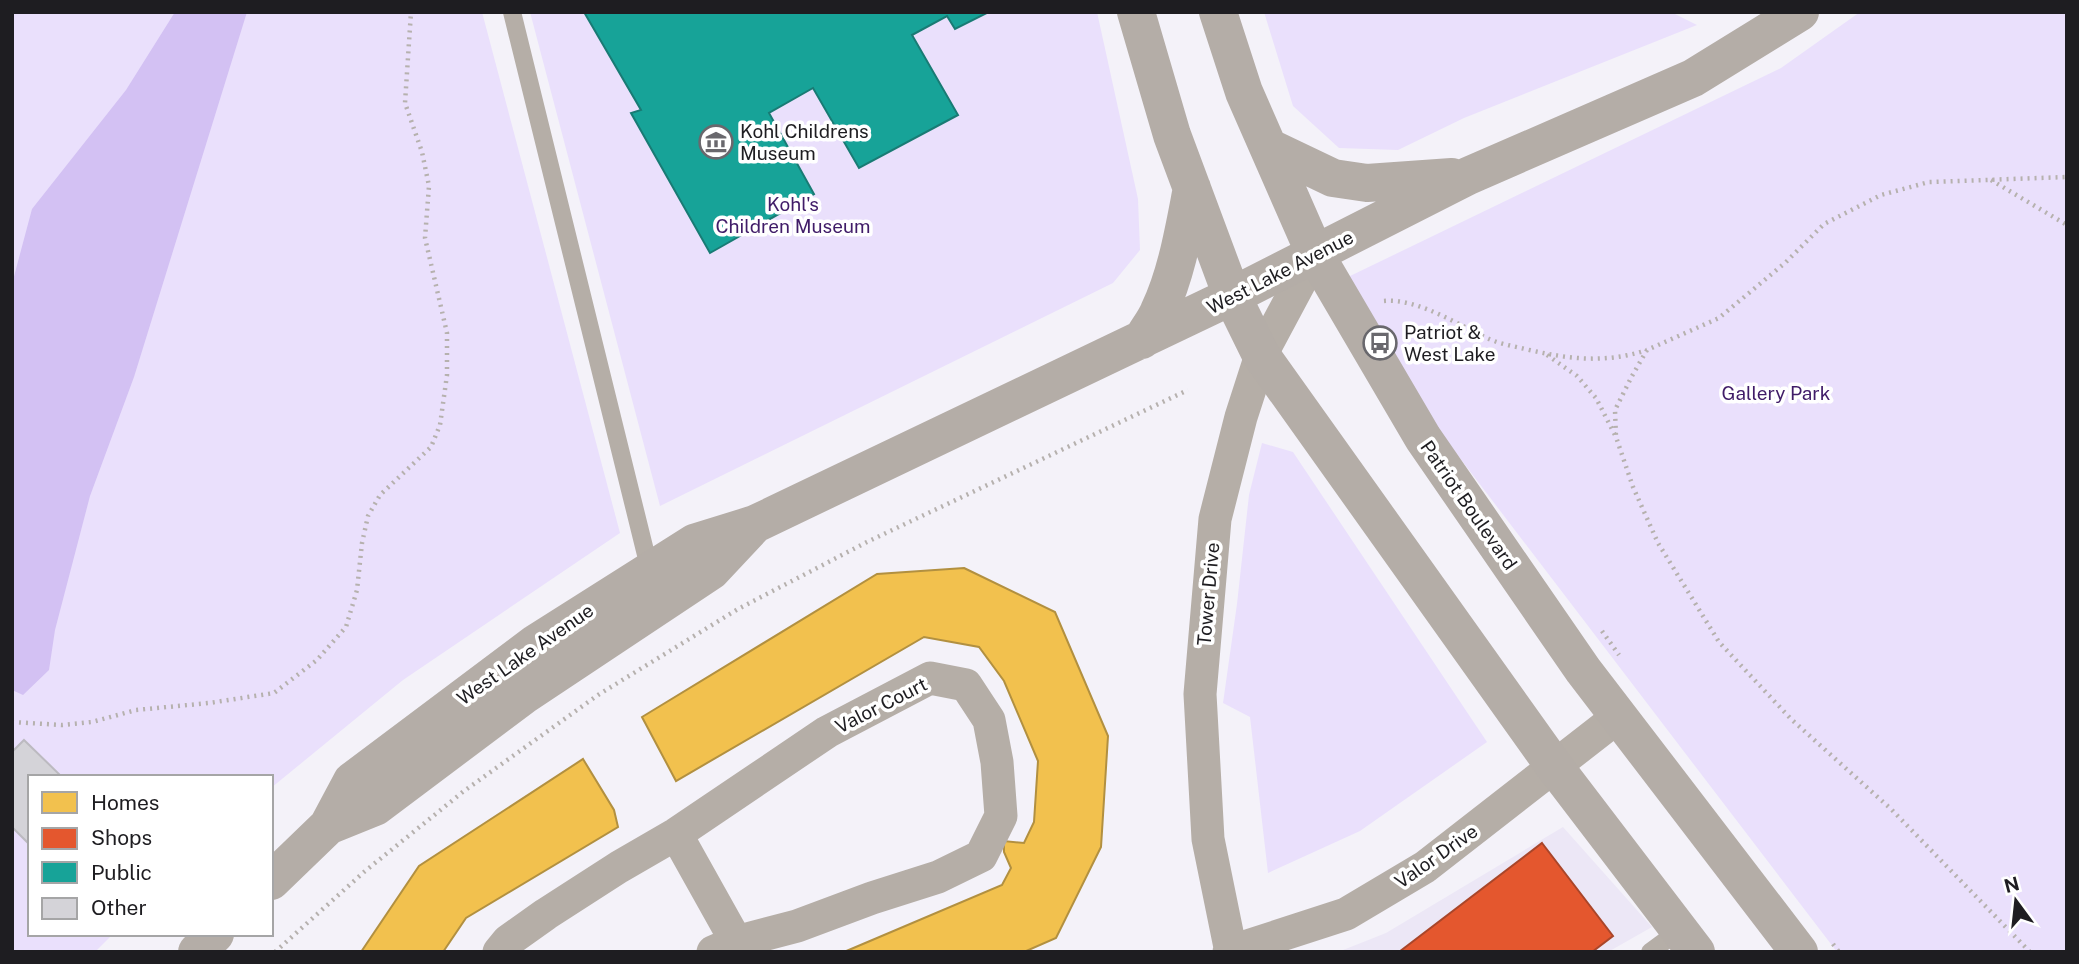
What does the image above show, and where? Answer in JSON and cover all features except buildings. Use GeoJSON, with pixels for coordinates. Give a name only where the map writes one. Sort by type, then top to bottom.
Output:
{"type":"FeatureCollection","features":[{"type":"Feature","properties":{"kind":"main road"},"geometry":{"type":"LineString","coordinates":[[1136,12],[1172,135],[1232,296],[1261,355],[1554,766],[1676,945]]}},
{"type":"Feature","properties":{"kind":"main road","name":"Patriot Boulevard"},"geometry":{"type":"LineString","coordinates":[[1218,12],[1244,92],[1315,254],[1423,438],[1583,670],[1815,946]]}},
{"type":"Feature","properties":{"kind":"main road","name":"West Lake Avenue"},"geometry":{"type":"LineString","coordinates":[[273,879],[328,826],[352,781],[536,643],[694,543],[755,524],[1142,340],[1468,176],[1693,78],[1800,12]]}},
{"type":"Feature","properties":{"kind":"main road"},"geometry":{"type":"LineString","coordinates":[[1268,147],[1333,178],[1367,183],[1468,176]]}},
{"type":"Feature","properties":{"kind":"main road"},"geometry":{"type":"LineString","coordinates":[[1142,340],[1170,286],[1192,188]]}},
{"type":"Feature","properties":{"kind":"main road","name":"West Lake Avenue"},"geometry":{"type":"LineString","coordinates":[[328,826],[375,807],[523,696],[711,571],[755,524]]}},
{"type":"Feature","properties":{"kind":"main road"},"geometry":{"type":"LineString","coordinates":[[197,952],[213,936]]}},
{"type":"Feature","properties":{"kind":"street","name":"Tower Drive"},"geometry":{"type":"LineString","coordinates":[[1230,952],[1208,839],[1200,694],[1215,519],[1241,417],[1261,355],[1315,254]]}},
{"type":"Feature","properties":{"kind":"street","name":"Valor Court"},"geometry":{"type":"LineString","coordinates":[[499,952],[508,941],[546,914],[676,834],[827,732],[930,678],[966,685],[989,720],[997,762],[1001,816],[981,856],[938,877],[730,949],[676,834]]}},
{"type":"Feature","properties":{"kind":"street","name":"Valor Drive"},"geometry":{"type":"LineString","coordinates":[[1230,952],[1346,914],[1425,867],[1619,716]]}},
{"type":"Feature","properties":{"kind":"lane"},"geometry":{"type":"LineString","coordinates":[[512,12],[650,571]]}},
{"type":"Feature","properties":{"kind":"path"},"geometry":{"type":"LineString","coordinates":[[12,722],[62,725],[82,723],[136,710],[209,704],[274,692],[317,660],[346,628],[357,590],[368,516],[380,495],[431,447],[440,425],[447,374],[447,333],[425,239],[429,186],[422,152],[405,103],[411,12]]}},
{"type":"Feature","properties":{"kind":"path"},"geometry":{"type":"LineString","coordinates":[[1378,302],[1397,300],[1445,317],[1492,340],[1547,354],[1591,360],[1623,358],[1718,318],[1786,262],[1824,224],[1881,195],[1929,182],[2067,177]]}},
{"type":"Feature","properties":{"kind":"path"},"geometry":{"type":"LineString","coordinates":[[1990,179],[2067,225]]}},
{"type":"Feature","properties":{"kind":"path"},"geometry":{"type":"LineString","coordinates":[[1616,437],[1615,410],[1647,350]]}},
{"type":"Feature","properties":{"kind":"path"},"geometry":{"type":"LineString","coordinates":[[1547,354],[1577,376],[1596,398],[1616,437],[1633,488],[1658,543],[1719,642],[1791,719],[1891,809],[2030,952]]}},
{"type":"Feature","properties":{"kind":"path"},"geometry":{"type":"LineString","coordinates":[[275,952],[364,872],[464,791],[598,695],[738,609],[867,542],[1188,390]]}},
{"type":"Feature","properties":{"kind":"path"},"geometry":{"type":"LineString","coordinates":[[1595,622],[1620,656]]}},
{"type":"Feature","properties":{"kind":"path"},"geometry":{"type":"LineString","coordinates":[[1815,946],[1839,952]]}},
{"type":"Feature","properties":{"kind":"shaded area"},"geometry":{"type":"Polygon","coordinates":[[[175,12],[247,12],[134,377],[90,496],[55,630],[49,670],[23,695],[12,690],[12,284],[32,209],[126,90],[175,12]]]}},
{"type":"Feature","properties":{"kind":"shaded area"},"geometry":{"type":"Polygon","coordinates":[[[1563,827],[1652,927],[1608,952],[1338,952],[1386,933],[1563,827]]]}},
{"type":"Feature","properties":{"kind":"green space"},"geometry":{"type":"Polygon","coordinates":[[[12,12],[482,12],[620,533],[403,680],[273,786],[273,775],[28,775],[28,936],[111,936],[95,952],[12,952],[12,12]]]}},
{"type":"Feature","properties":{"kind":"green space","name":"Kohl's Children Museum"},"geometry":{"type":"Polygon","coordinates":[[[530,12],[1097,12],[1138,199],[1140,250],[1113,283],[660,506],[530,12]]]}},
{"type":"Feature","properties":{"kind":"green space"},"geometry":{"type":"Polygon","coordinates":[[[1264,12],[1671,12],[1697,25],[1464,118],[1398,150],[1339,148],[1293,106],[1264,12]]]}},
{"type":"Feature","properties":{"kind":"green space","name":"Gallery Park"},"geometry":{"type":"Polygon","coordinates":[[[1860,12],[2067,12],[2067,952],[1837,952],[1443,436],[1348,277],[1781,68],[1860,12]]]}},
{"type":"Feature","properties":{"kind":"green space"},"geometry":{"type":"Polygon","coordinates":[[[1262,443],[1293,452],[1487,742],[1360,831],[1268,873],[1250,717],[1223,703],[1249,495],[1262,443]]]}},
{"type":"Feature","properties":{"kind":"place","name":"Kohl Childrens Museum"},"geometry":{"type":"Point","coordinates":[716,142]}},
{"type":"Feature","properties":{"kind":"place","name":"Patriot & West Lake"},"geometry":{"type":"Point","coordinates":[1380,343]}}]}
